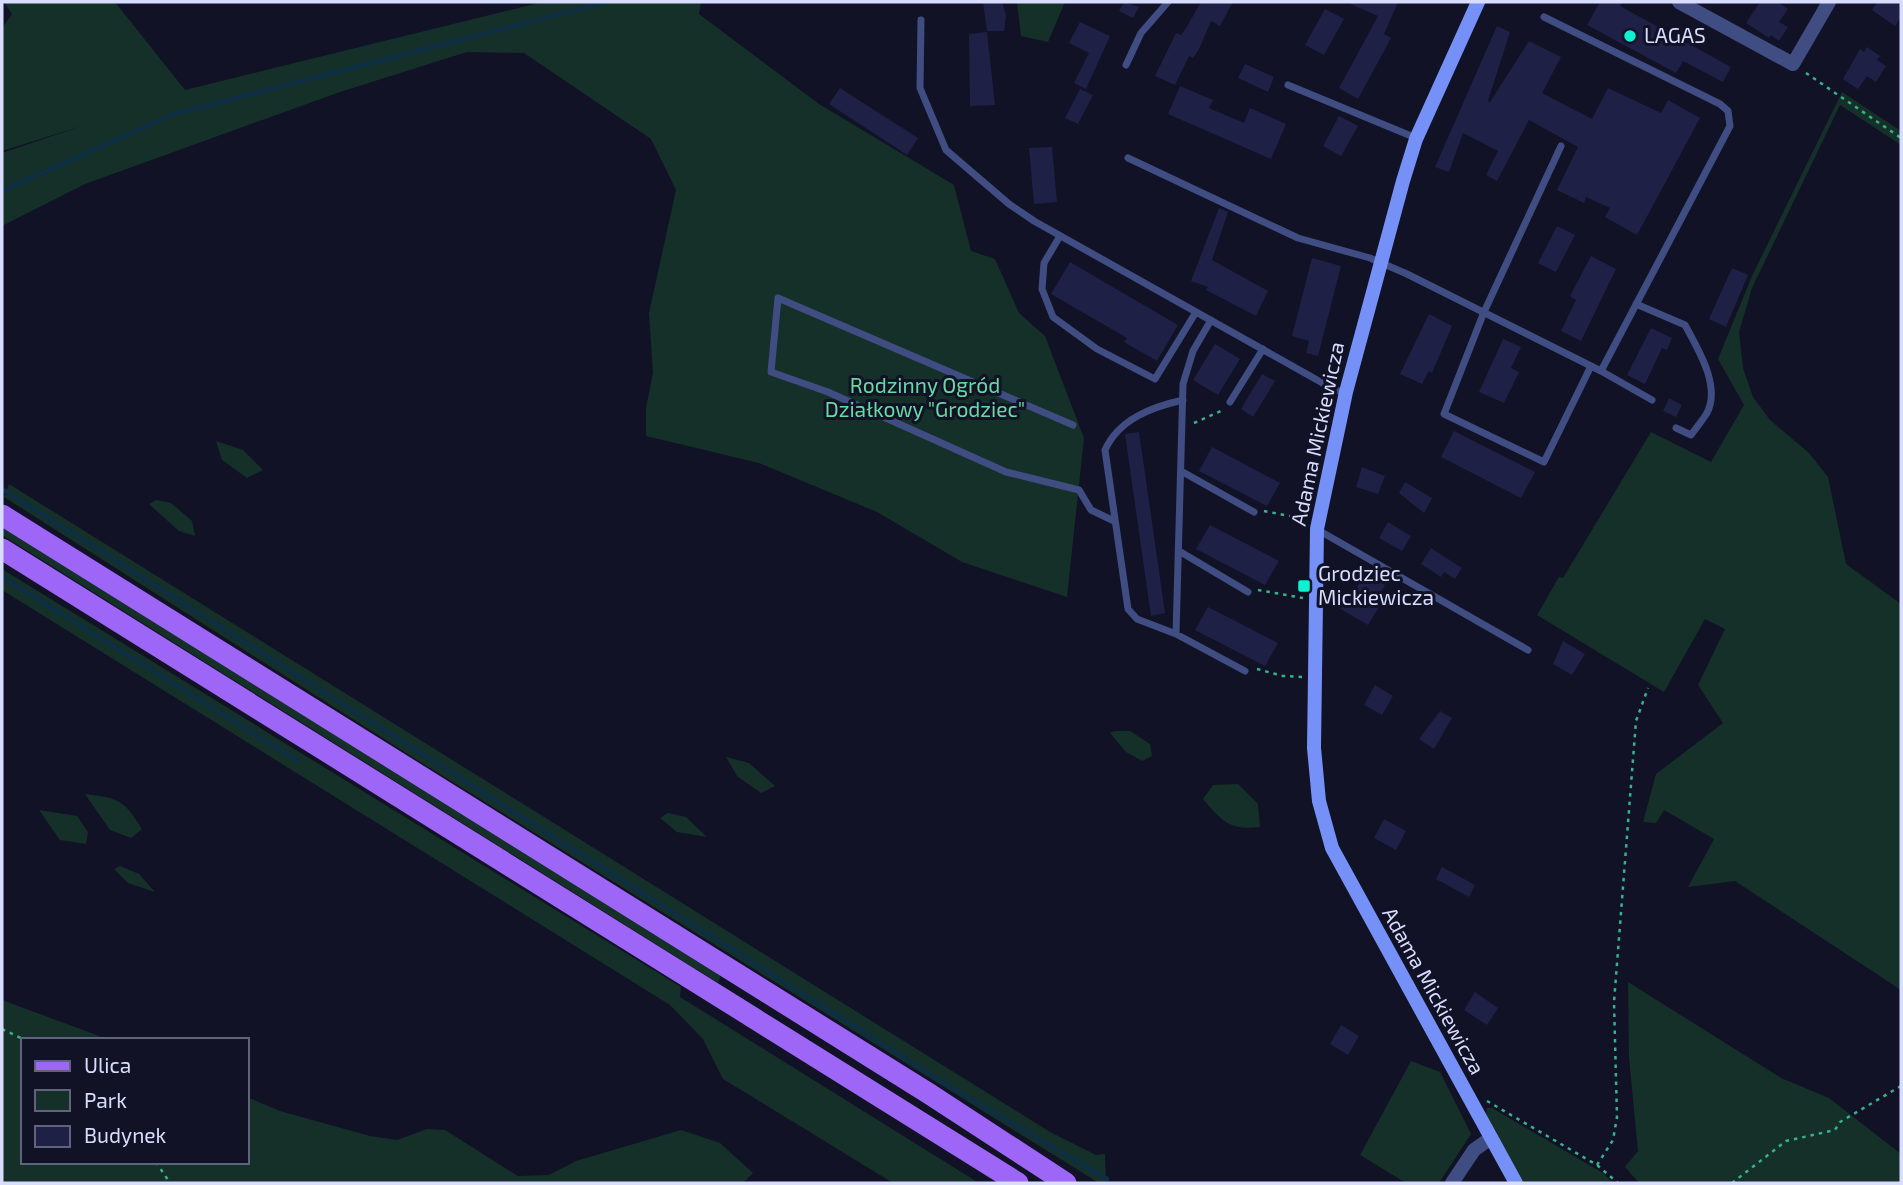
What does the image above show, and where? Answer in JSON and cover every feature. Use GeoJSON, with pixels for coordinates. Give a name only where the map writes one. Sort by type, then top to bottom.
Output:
{"type":"FeatureCollection","features":[{"type":"Feature","properties":{"kind":"main road"},"geometry":{"type":"LineString","coordinates":[[2,515],[928,1093],[1066,1183]]}},
{"type":"Feature","properties":{"kind":"main road"},"geometry":{"type":"LineString","coordinates":[[2,549],[1018,1183]]}},
{"type":"Feature","properties":{"kind":"street","name":"Adama Mickiewicza"},"geometry":{"type":"LineString","coordinates":[[1478,2],[1416,139],[1380,262],[1313,524],[1314,748],[1324,823],[1332,848],[1516,1183]]}},
{"type":"Feature","properties":{"kind":"street"},"geometry":{"type":"LineString","coordinates":[[1679,2],[1793,64],[1829,2]]}},
{"type":"Feature","properties":{"kind":"street"},"geometry":{"type":"LineString","coordinates":[[1452,1183],[1474,1150],[1491,1138]]}},
{"type":"Feature","properties":{"kind":"lane"},"geometry":{"type":"LineString","coordinates":[[1126,65],[1140,33],[1168,2]]}},
{"type":"Feature","properties":{"kind":"lane"},"geometry":{"type":"LineString","coordinates":[[1544,17],[1720,104],[1728,111],[1730,126],[1601,371]]}},
{"type":"Feature","properties":{"kind":"lane"},"geometry":{"type":"LineString","coordinates":[[921,20],[920,88],[946,150],[1009,204],[1060,236],[1335,390],[1346,392]]}},
{"type":"Feature","properties":{"kind":"lane"},"geometry":{"type":"LineString","coordinates":[[1288,85],[1416,139]]}},
{"type":"Feature","properties":{"kind":"lane"},"geometry":{"type":"LineString","coordinates":[[1561,146],[1484,312],[1444,414],[1544,462],[1591,366]]}},
{"type":"Feature","properties":{"kind":"lane"},"geometry":{"type":"LineString","coordinates":[[1128,158],[1298,238],[1380,262],[1601,371],[1652,400]]}},
{"type":"Feature","properties":{"kind":"lane"},"geometry":{"type":"LineString","coordinates":[[1060,236],[1044,263],[1042,289],[1053,317],[1097,349],[1155,379],[1196,312]]}},
{"type":"Feature","properties":{"kind":"lane"},"geometry":{"type":"LineString","coordinates":[[1073,425],[778,298],[771,372],[828,392],[1006,472],[1079,490],[1091,510],[1114,521]]}},
{"type":"Feature","properties":{"kind":"lane"},"geometry":{"type":"LineString","coordinates":[[1636,304],[1685,325],[1705,367],[1711,392],[1708,411],[1691,435],[1676,428]]}},
{"type":"Feature","properties":{"kind":"lane"},"geometry":{"type":"LineString","coordinates":[[1176,634],[1183,384],[1193,351],[1210,320]]}},
{"type":"Feature","properties":{"kind":"lane"},"geometry":{"type":"LineString","coordinates":[[1230,402],[1263,349]]}},
{"type":"Feature","properties":{"kind":"lane"},"geometry":{"type":"LineString","coordinates":[[1183,400],[1155,406],[1113,432],[1105,450],[1128,609],[1137,619],[1176,634],[1245,671]]}},
{"type":"Feature","properties":{"kind":"lane"},"geometry":{"type":"LineString","coordinates":[[1181,471],[1254,512]]}},
{"type":"Feature","properties":{"kind":"lane"},"geometry":{"type":"LineString","coordinates":[[1313,524],[1528,650]]}},
{"type":"Feature","properties":{"kind":"lane"},"geometry":{"type":"LineString","coordinates":[[1179,551],[1248,592]]}},
{"type":"Feature","properties":{"kind":"path"},"geometry":{"type":"LineString","coordinates":[[1793,64],[1901,138]]}},
{"type":"Feature","properties":{"kind":"path"},"geometry":{"type":"LineString","coordinates":[[1190,425],[1224,409],[1230,402]]}},
{"type":"Feature","properties":{"kind":"path"},"geometry":{"type":"LineString","coordinates":[[1265,511],[1313,524]]}},
{"type":"Feature","properties":{"kind":"path"},"geometry":{"type":"LineString","coordinates":[[1262,591],[1290,598],[1306,598],[1306,589]]}},
{"type":"Feature","properties":{"kind":"path"},"geometry":{"type":"LineString","coordinates":[[1258,669],[1283,676],[1305,677]]}},
{"type":"Feature","properties":{"kind":"path"},"geometry":{"type":"LineString","coordinates":[[1597,1165],[1613,1140],[1617,1116],[1614,1002],[1616,954],[1636,721],[1648,688]]}},
{"type":"Feature","properties":{"kind":"path"},"geometry":{"type":"LineString","coordinates":[[2,1029],[21,1038]]}},
{"type":"Feature","properties":{"kind":"path"},"geometry":{"type":"LineString","coordinates":[[1731,1183],[1786,1141],[1835,1130],[1840,1122],[1901,1086]]}},
{"type":"Feature","properties":{"kind":"path"},"geometry":{"type":"LineString","coordinates":[[1471,1103],[1486,1100],[1507,1110],[1597,1165],[1618,1183]]}},
{"type":"Feature","properties":{"kind":"path"},"geometry":{"type":"LineString","coordinates":[[157,1164],[170,1183]]}},
{"type":"Feature","properties":{"kind":"green space","name":"Rodzinny Ogród Działkowy \"Grodziec\""},"geometry":{"type":"Polygon","coordinates":[[[4,2],[115,2],[185,90],[543,2],[701,2],[699,14],[819,104],[954,185],[971,251],[995,259],[1019,313],[1045,336],[1084,438],[1067,597],[962,562],[877,512],[759,463],[646,436],[646,408],[653,373],[649,313],[676,190],[651,139],[524,53],[467,52],[340,92],[85,184],[2,226],[2,153],[82,126],[2,151],[2,28],[12,14],[4,2]]]}},
{"type":"Feature","properties":{"kind":"green space"},"geometry":{"type":"Polygon","coordinates":[[[1017,2],[1065,2],[1048,42],[1021,36],[1017,2]]]}},
{"type":"Feature","properties":{"kind":"green space"},"geometry":{"type":"Polygon","coordinates":[[[1842,92],[1901,131],[1901,145],[1840,105],[1752,288],[1739,332],[1743,368],[1753,397],[1770,420],[1809,453],[1828,477],[1846,564],[1901,604],[1901,990],[1735,881],[1688,887],[1714,839],[1664,810],[1656,823],[1643,822],[1656,774],[1723,723],[1698,685],[1725,629],[1705,619],[1664,692],[1537,615],[1559,577],[1563,578],[1651,432],[1711,462],[1744,405],[1718,359],[1752,276],[1842,92]]]}},
{"type":"Feature","properties":{"kind":"green space"},"geometry":{"type":"Polygon","coordinates":[[[216,441],[243,450],[263,470],[247,478],[222,460],[216,441]]]}},
{"type":"Feature","properties":{"kind":"green space"},"geometry":{"type":"Polygon","coordinates":[[[9,484],[1050,1132],[1096,1155],[1105,1154],[1106,1183],[1099,1183],[414,758],[4,497],[9,484]]]}},
{"type":"Feature","properties":{"kind":"green space"},"geometry":{"type":"Polygon","coordinates":[[[156,500],[171,503],[192,521],[195,536],[179,531],[149,504],[156,500]]]}},
{"type":"Feature","properties":{"kind":"green space"},"geometry":{"type":"Polygon","coordinates":[[[2,527],[721,974],[718,983],[2,535],[2,527]]]}},
{"type":"Feature","properties":{"kind":"green space"},"geometry":{"type":"Polygon","coordinates":[[[2,569],[681,987],[680,997],[979,1183],[893,1183],[723,1079],[703,1039],[670,1005],[2,590],[2,569]]]}},
{"type":"Feature","properties":{"kind":"green space"},"geometry":{"type":"Polygon","coordinates":[[[1130,731],[1150,744],[1152,756],[1142,761],[1126,752],[1110,733],[1130,731]]]}},
{"type":"Feature","properties":{"kind":"green space"},"geometry":{"type":"Polygon","coordinates":[[[726,757],[749,763],[775,786],[761,793],[737,776],[726,757]]]}},
{"type":"Feature","properties":{"kind":"green space"},"geometry":{"type":"Polygon","coordinates":[[[1238,784],[1258,804],[1260,827],[1233,825],[1215,813],[1203,799],[1213,785],[1238,784]]]}},
{"type":"Feature","properties":{"kind":"green space"},"geometry":{"type":"Polygon","coordinates":[[[85,794],[119,802],[142,829],[131,838],[110,830],[85,794]]]}},
{"type":"Feature","properties":{"kind":"green space"},"geometry":{"type":"Polygon","coordinates":[[[39,810],[77,816],[88,832],[86,844],[60,840],[39,810]]]}},
{"type":"Feature","properties":{"kind":"green space"},"geometry":{"type":"Polygon","coordinates":[[[668,813],[686,817],[707,837],[677,832],[660,818],[668,813]]]}},
{"type":"Feature","properties":{"kind":"green space"},"geometry":{"type":"Polygon","coordinates":[[[120,866],[139,874],[155,892],[128,883],[114,869],[120,866]]]}},
{"type":"Feature","properties":{"kind":"green space"},"geometry":{"type":"Polygon","coordinates":[[[1628,982],[1781,1078],[1829,1098],[1901,1154],[1901,1183],[1639,1183],[1625,1167],[1638,1151],[1629,1058],[1628,982]]]}},
{"type":"Feature","properties":{"kind":"green space"},"geometry":{"type":"Polygon","coordinates":[[[2,1000],[105,1038],[21,1038],[21,1164],[248,1164],[248,1097],[280,1111],[370,1136],[397,1140],[427,1129],[445,1130],[518,1176],[549,1175],[576,1161],[681,1130],[720,1143],[753,1173],[743,1183],[2,1183],[2,1000]]]}},
{"type":"Feature","properties":{"kind":"green space"},"geometry":{"type":"Polygon","coordinates":[[[1411,1061],[1440,1072],[1471,1134],[1439,1183],[1406,1183],[1360,1155],[1411,1061]]]}},
{"type":"Feature","properties":{"kind":"green space"},"geometry":{"type":"Polygon","coordinates":[[[1487,1108],[1492,1108],[1603,1173],[1613,1183],[1524,1183],[1486,1116],[1487,1108]]]}},
{"type":"Feature","properties":{"kind":"building"},"geometry":{"type":"Polygon","coordinates":[[[983,2],[1002,2],[1006,16],[1004,31],[987,31],[983,2]]]}},
{"type":"Feature","properties":{"kind":"building"},"geometry":{"type":"Polygon","coordinates":[[[1124,2],[1139,7],[1133,18],[1119,11],[1124,2]]]}},
{"type":"Feature","properties":{"kind":"building"},"geometry":{"type":"Polygon","coordinates":[[[1201,2],[1233,2],[1220,26],[1211,21],[1199,49],[1193,58],[1189,56],[1175,85],[1155,76],[1176,33],[1181,35],[1201,2]]]}},
{"type":"Feature","properties":{"kind":"building"},"geometry":{"type":"Polygon","coordinates":[[[1346,2],[1398,2],[1384,34],[1391,38],[1358,99],[1339,88],[1378,16],[1346,2]]]}},
{"type":"Feature","properties":{"kind":"building"},"geometry":{"type":"Polygon","coordinates":[[[1600,2],[1623,2],[1620,6],[1731,67],[1723,82],[1683,61],[1676,73],[1587,25],[1600,2]]]}},
{"type":"Feature","properties":{"kind":"building"},"geometry":{"type":"Polygon","coordinates":[[[1760,2],[1778,2],[1788,9],[1779,22],[1788,27],[1779,41],[1771,35],[1769,38],[1746,23],[1760,2]]]}},
{"type":"Feature","properties":{"kind":"building"},"geometry":{"type":"Polygon","coordinates":[[[1877,2],[1901,2],[1901,17],[1895,26],[1872,10],[1877,2]]]}},
{"type":"Feature","properties":{"kind":"building"},"geometry":{"type":"Polygon","coordinates":[[[1325,9],[1344,19],[1324,55],[1305,45],[1325,9]]]}},
{"type":"Feature","properties":{"kind":"building"},"geometry":{"type":"Polygon","coordinates":[[[1080,22],[1110,36],[1086,89],[1074,83],[1089,53],[1069,43],[1080,22]]]}},
{"type":"Feature","properties":{"kind":"building"},"geometry":{"type":"Polygon","coordinates":[[[1497,26],[1510,32],[1488,101],[1490,102],[1529,41],[1561,57],[1542,93],[1592,119],[1608,88],[1661,113],[1668,100],[1700,118],[1637,235],[1605,217],[1610,208],[1586,197],[1584,203],[1557,190],[1578,147],[1529,120],[1497,181],[1486,175],[1498,151],[1463,133],[1449,172],[1435,167],[1497,26]]]}},
{"type":"Feature","properties":{"kind":"building"},"geometry":{"type":"Polygon","coordinates":[[[987,32],[995,105],[970,106],[969,34],[987,32]]]}},
{"type":"Feature","properties":{"kind":"building"},"geometry":{"type":"Polygon","coordinates":[[[1867,47],[1880,56],[1877,60],[1886,66],[1876,82],[1867,76],[1858,89],[1843,79],[1860,49],[1864,52],[1867,47]]]}},
{"type":"Feature","properties":{"kind":"building"},"geometry":{"type":"Polygon","coordinates":[[[1245,64],[1274,77],[1268,92],[1238,78],[1245,64]]]}},
{"type":"Feature","properties":{"kind":"building"},"geometry":{"type":"Polygon","coordinates":[[[1180,86],[1213,100],[1209,108],[1244,123],[1250,108],[1286,124],[1271,159],[1168,114],[1180,86]]]}},
{"type":"Feature","properties":{"kind":"building"},"geometry":{"type":"Polygon","coordinates":[[[840,88],[918,138],[907,155],[829,104],[840,88]]]}},
{"type":"Feature","properties":{"kind":"building"},"geometry":{"type":"Polygon","coordinates":[[[1080,89],[1093,95],[1078,124],[1065,118],[1080,89]]]}},
{"type":"Feature","properties":{"kind":"building"},"geometry":{"type":"Polygon","coordinates":[[[1339,116],[1358,126],[1341,156],[1323,146],[1339,116]]]}},
{"type":"Feature","properties":{"kind":"building"},"geometry":{"type":"Polygon","coordinates":[[[1052,147],[1057,202],[1034,204],[1029,148],[1052,147]]]}},
{"type":"Feature","properties":{"kind":"building"},"geometry":{"type":"Polygon","coordinates":[[[1219,208],[1228,212],[1212,260],[1268,291],[1256,316],[1206,290],[1208,287],[1191,281],[1219,208]]]}},
{"type":"Feature","properties":{"kind":"building"},"geometry":{"type":"Polygon","coordinates":[[[1557,226],[1575,235],[1556,272],[1538,263],[1557,226]]]}},
{"type":"Feature","properties":{"kind":"building"},"geometry":{"type":"Polygon","coordinates":[[[1591,256],[1616,269],[1581,341],[1561,331],[1576,300],[1570,296],[1591,256]]]}},
{"type":"Feature","properties":{"kind":"building"},"geometry":{"type":"Polygon","coordinates":[[[1312,258],[1341,266],[1318,356],[1306,353],[1309,341],[1292,336],[1312,258]]]}},
{"type":"Feature","properties":{"kind":"building"},"geometry":{"type":"Polygon","coordinates":[[[1070,262],[1178,325],[1157,361],[1124,342],[1127,338],[1051,294],[1070,262]]]}},
{"type":"Feature","properties":{"kind":"building"},"geometry":{"type":"Polygon","coordinates":[[[1732,268],[1748,275],[1726,327],[1709,319],[1732,268]]]}},
{"type":"Feature","properties":{"kind":"building"},"geometry":{"type":"Polygon","coordinates":[[[1429,314],[1452,326],[1432,373],[1429,371],[1422,384],[1400,374],[1429,314]]]}},
{"type":"Feature","properties":{"kind":"building"},"geometry":{"type":"Polygon","coordinates":[[[1651,328],[1672,338],[1667,350],[1662,348],[1645,384],[1627,375],[1651,328]]]}},
{"type":"Feature","properties":{"kind":"building"},"geometry":{"type":"Polygon","coordinates":[[[1503,339],[1521,347],[1511,368],[1519,372],[1504,403],[1479,392],[1503,339]]]}},
{"type":"Feature","properties":{"kind":"building"},"geometry":{"type":"Polygon","coordinates":[[[1215,344],[1240,359],[1218,395],[1193,380],[1215,344]]]}},
{"type":"Feature","properties":{"kind":"building"},"geometry":{"type":"Polygon","coordinates":[[[1262,374],[1275,381],[1253,417],[1241,409],[1262,374]]]}},
{"type":"Feature","properties":{"kind":"building"},"geometry":{"type":"Polygon","coordinates":[[[1669,398],[1682,405],[1676,417],[1663,411],[1669,398]]]}},
{"type":"Feature","properties":{"kind":"building"},"geometry":{"type":"Polygon","coordinates":[[[1454,431],[1535,472],[1521,498],[1441,457],[1454,431]]]}},
{"type":"Feature","properties":{"kind":"building"},"geometry":{"type":"Polygon","coordinates":[[[1139,432],[1165,613],[1151,616],[1125,434],[1139,432]]]}},
{"type":"Feature","properties":{"kind":"building"},"geometry":{"type":"Polygon","coordinates":[[[1212,447],[1280,483],[1267,506],[1199,471],[1212,447]]]}},
{"type":"Feature","properties":{"kind":"building"},"geometry":{"type":"Polygon","coordinates":[[[1362,467],[1385,476],[1378,494],[1356,487],[1362,467]]]}},
{"type":"Feature","properties":{"kind":"building"},"geometry":{"type":"Polygon","coordinates":[[[1405,482],[1432,498],[1424,513],[1399,493],[1405,482]]]}},
{"type":"Feature","properties":{"kind":"building"},"geometry":{"type":"Polygon","coordinates":[[[1388,522],[1411,536],[1402,551],[1379,538],[1388,522]]]}},
{"type":"Feature","properties":{"kind":"building"},"geometry":{"type":"Polygon","coordinates":[[[1210,525],[1279,561],[1265,585],[1196,549],[1210,525]]]}},
{"type":"Feature","properties":{"kind":"building"},"geometry":{"type":"Polygon","coordinates":[[[1431,548],[1462,568],[1455,579],[1444,572],[1441,577],[1421,564],[1431,548]]]}},
{"type":"Feature","properties":{"kind":"building"},"geometry":{"type":"Polygon","coordinates":[[[1365,573],[1385,585],[1374,604],[1379,607],[1368,625],[1337,607],[1337,593],[1350,600],[1365,573]]]}},
{"type":"Feature","properties":{"kind":"building"},"geometry":{"type":"Polygon","coordinates":[[[1208,607],[1278,643],[1265,666],[1195,630],[1208,607]]]}},
{"type":"Feature","properties":{"kind":"building"},"geometry":{"type":"Polygon","coordinates":[[[1563,641],[1585,654],[1572,675],[1553,664],[1563,641]]]}},
{"type":"Feature","properties":{"kind":"building"},"geometry":{"type":"Polygon","coordinates":[[[1375,685],[1393,696],[1382,715],[1364,705],[1375,685]]]}},
{"type":"Feature","properties":{"kind":"building"},"geometry":{"type":"Polygon","coordinates":[[[1440,711],[1452,718],[1434,749],[1419,739],[1440,711]]]}},
{"type":"Feature","properties":{"kind":"building"},"geometry":{"type":"Polygon","coordinates":[[[1384,819],[1406,831],[1396,850],[1374,838],[1384,819]]]}},
{"type":"Feature","properties":{"kind":"building"},"geometry":{"type":"Polygon","coordinates":[[[1442,867],[1475,885],[1469,897],[1436,879],[1442,867]]]}},
{"type":"Feature","properties":{"kind":"building"},"geometry":{"type":"Polygon","coordinates":[[[1475,992],[1498,1008],[1487,1025],[1464,1010],[1475,992]]]}},
{"type":"Feature","properties":{"kind":"building"},"geometry":{"type":"Polygon","coordinates":[[[1341,1025],[1359,1036],[1348,1055],[1330,1044],[1341,1025]]]}},
{"type":"Feature","properties":{"kind":"waterway"},"geometry":{"type":"LineString","coordinates":[[2,191],[171,115],[606,2]]}},
{"type":"Feature","properties":{"kind":"waterway"},"geometry":{"type":"LineString","coordinates":[[2,489],[952,1088],[1107,1179]]}},
{"type":"Feature","properties":{"kind":"waterway"},"geometry":{"type":"LineString","coordinates":[[2,577],[298,761]]}},
{"type":"Feature","properties":{"kind":"place","name":"LAGAS"},"geometry":{"type":"Point","coordinates":[1630,36]}},
{"type":"Feature","properties":{"kind":"place","name":"Grodziec Mickiewicza"},"geometry":{"type":"Point","coordinates":[1304,586]}}]}
